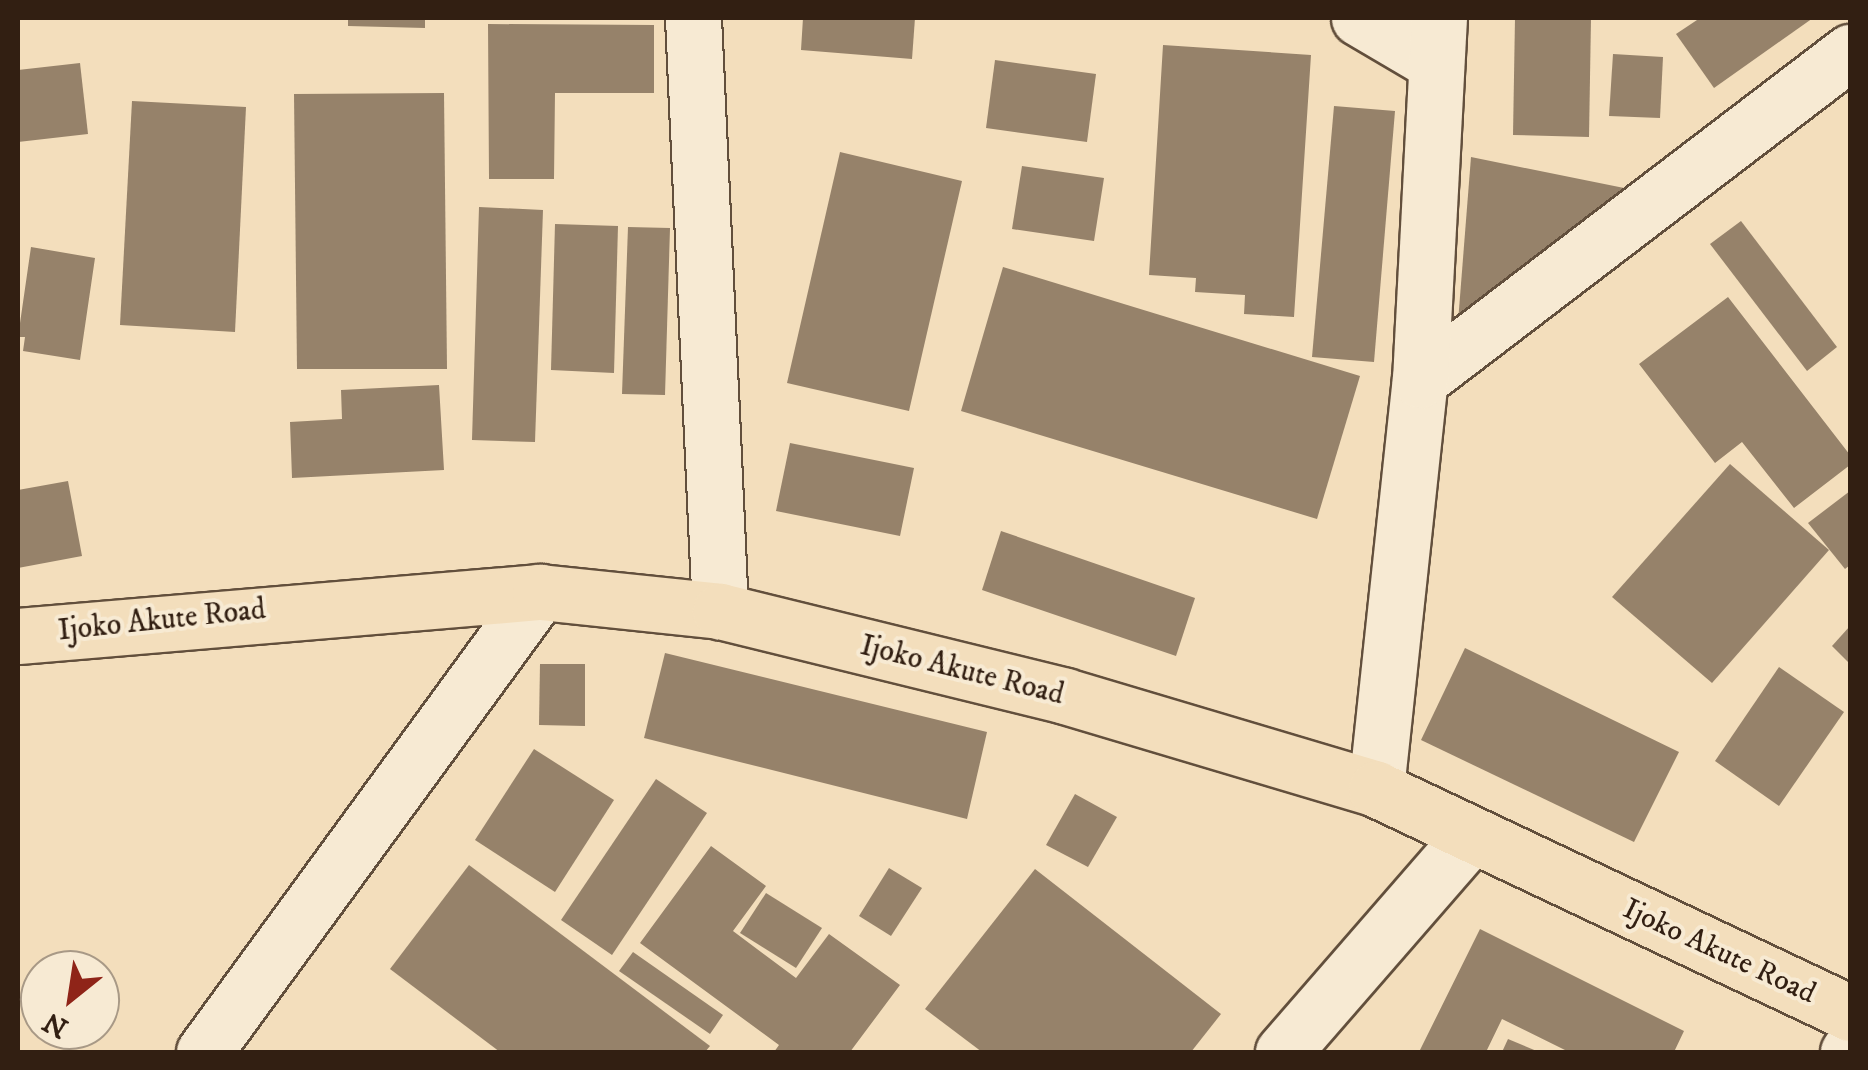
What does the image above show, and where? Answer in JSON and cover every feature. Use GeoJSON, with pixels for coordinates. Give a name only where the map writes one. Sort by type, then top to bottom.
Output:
{"type":"FeatureCollection","features":[{"type":"Feature","properties":{"kind":"main road","name":"Ijoko Akute Road"},"geometry":{"type":"LineString","coordinates":[[18,636],[540,592],[720,611],[1065,696],[1376,790],[1469,838],[1850,1013]]}},
{"type":"Feature","properties":{"kind":"street"},"geometry":{"type":"LineString","coordinates":[[693,18],[720,611]]}},
{"type":"Feature","properties":{"kind":"street"},"geometry":{"type":"LineString","coordinates":[[1359,18],[1435,39],[1420,380],[1376,790]]}},
{"type":"Feature","properties":{"kind":"street"},"geometry":{"type":"LineString","coordinates":[[1420,380],[1850,52]]}},
{"type":"Feature","properties":{"kind":"street"},"geometry":{"type":"LineString","coordinates":[[204,1052],[540,592]]}},
{"type":"Feature","properties":{"kind":"street"},"geometry":{"type":"LineString","coordinates":[[1283,1052],[1469,838]]}},
{"type":"Feature","properties":{"kind":"building"},"geometry":{"type":"Polygon","coordinates":[[[348,18],[425,18],[425,28],[348,26],[348,18]]]}},
{"type":"Feature","properties":{"kind":"building"},"geometry":{"type":"Polygon","coordinates":[[[803,18],[915,18],[912,59],[801,50],[803,18]]]}},
{"type":"Feature","properties":{"kind":"building"},"geometry":{"type":"Polygon","coordinates":[[[1515,18],[1591,18],[1589,137],[1513,135],[1515,18]]]}},
{"type":"Feature","properties":{"kind":"building"},"geometry":{"type":"Polygon","coordinates":[[[1700,18],[1813,18],[1714,88],[1676,34],[1700,18]]]}},
{"type":"Feature","properties":{"kind":"building"},"geometry":{"type":"Polygon","coordinates":[[[488,24],[654,25],[654,93],[555,93],[554,179],[489,179],[488,24]]]}},
{"type":"Feature","properties":{"kind":"building"},"geometry":{"type":"Polygon","coordinates":[[[1163,45],[1311,55],[1294,317],[1244,314],[1245,295],[1195,292],[1196,278],[1149,275],[1163,45]]]}},
{"type":"Feature","properties":{"kind":"building"},"geometry":{"type":"Polygon","coordinates":[[[1613,54],[1663,57],[1660,118],[1609,116],[1613,54]]]}},
{"type":"Feature","properties":{"kind":"building"},"geometry":{"type":"Polygon","coordinates":[[[995,60],[1096,74],[1087,142],[986,128],[995,60]]]}},
{"type":"Feature","properties":{"kind":"building"},"geometry":{"type":"Polygon","coordinates":[[[80,63],[88,134],[18,142],[18,70],[80,63]]]}},
{"type":"Feature","properties":{"kind":"building"},"geometry":{"type":"Polygon","coordinates":[[[444,93],[447,369],[297,369],[294,94],[444,93]]]}},
{"type":"Feature","properties":{"kind":"building"},"geometry":{"type":"Polygon","coordinates":[[[132,101],[246,107],[235,332],[120,325],[132,101]]]}},
{"type":"Feature","properties":{"kind":"building"},"geometry":{"type":"Polygon","coordinates":[[[1334,106],[1395,111],[1374,362],[1312,357],[1334,106]]]}},
{"type":"Feature","properties":{"kind":"building"},"geometry":{"type":"Polygon","coordinates":[[[840,152],[962,181],[909,411],[787,383],[840,152]]]}},
{"type":"Feature","properties":{"kind":"building"},"geometry":{"type":"Polygon","coordinates":[[[1471,157],[1629,189],[1458,322],[1471,157]]]}},
{"type":"Feature","properties":{"kind":"building"},"geometry":{"type":"Polygon","coordinates":[[[1022,166],[1104,178],[1094,241],[1012,229],[1022,166]]]}},
{"type":"Feature","properties":{"kind":"building"},"geometry":{"type":"Polygon","coordinates":[[[479,207],[543,210],[535,442],[472,440],[479,207]]]}},
{"type":"Feature","properties":{"kind":"building"},"geometry":{"type":"Polygon","coordinates":[[[1741,221],[1837,347],[1807,371],[1710,244],[1741,221]]]}},
{"type":"Feature","properties":{"kind":"building"},"geometry":{"type":"Polygon","coordinates":[[[555,224],[618,226],[614,373],[551,370],[555,224]]]}},
{"type":"Feature","properties":{"kind":"building"},"geometry":{"type":"Polygon","coordinates":[[[628,227],[670,228],[665,395],[622,394],[628,227]]]}},
{"type":"Feature","properties":{"kind":"building"},"geometry":{"type":"Polygon","coordinates":[[[31,247],[95,258],[80,360],[23,351],[25,337],[18,337],[31,247]]]}},
{"type":"Feature","properties":{"kind":"building"},"geometry":{"type":"Polygon","coordinates":[[[1003,267],[1360,376],[1317,519],[961,411],[1003,267]]]}},
{"type":"Feature","properties":{"kind":"building"},"geometry":{"type":"Polygon","coordinates":[[[1728,297],[1850,455],[1850,465],[1794,508],[1742,442],[1715,463],[1639,364],[1728,297]]]}},
{"type":"Feature","properties":{"kind":"building"},"geometry":{"type":"Polygon","coordinates":[[[439,385],[444,470],[292,478],[290,422],[342,419],[341,390],[439,385]]]}},
{"type":"Feature","properties":{"kind":"building"},"geometry":{"type":"Polygon","coordinates":[[[790,443],[914,468],[900,536],[776,511],[790,443]]]}},
{"type":"Feature","properties":{"kind":"building"},"geometry":{"type":"Polygon","coordinates":[[[1730,464],[1829,550],[1712,683],[1612,597],[1730,464]]]}},
{"type":"Feature","properties":{"kind":"building"},"geometry":{"type":"Polygon","coordinates":[[[68,481],[82,556],[18,568],[18,490],[68,481]]]}},
{"type":"Feature","properties":{"kind":"building"},"geometry":{"type":"Polygon","coordinates":[[[1850,491],[1850,565],[1845,569],[1808,523],[1850,491]]]}},
{"type":"Feature","properties":{"kind":"building"},"geometry":{"type":"Polygon","coordinates":[[[1001,531],[1195,598],[1176,656],[982,590],[1001,531]]]}},
{"type":"Feature","properties":{"kind":"building"},"geometry":{"type":"Polygon","coordinates":[[[1850,626],[1850,664],[1832,646],[1850,626]]]}},
{"type":"Feature","properties":{"kind":"building"},"geometry":{"type":"Polygon","coordinates":[[[1465,648],[1679,752],[1634,842],[1421,740],[1465,648]]]}},
{"type":"Feature","properties":{"kind":"building"},"geometry":{"type":"Polygon","coordinates":[[[665,653],[987,732],[967,819],[644,738],[665,653]]]}},
{"type":"Feature","properties":{"kind":"building"},"geometry":{"type":"Polygon","coordinates":[[[540,664],[585,664],[585,726],[539,725],[540,664]]]}},
{"type":"Feature","properties":{"kind":"building"},"geometry":{"type":"Polygon","coordinates":[[[1779,667],[1844,712],[1779,806],[1715,761],[1779,667]]]}},
{"type":"Feature","properties":{"kind":"building"},"geometry":{"type":"Polygon","coordinates":[[[534,749],[614,800],[555,892],[475,840],[534,749]]]}},
{"type":"Feature","properties":{"kind":"building"},"geometry":{"type":"Polygon","coordinates":[[[656,779],[707,813],[612,955],[561,920],[656,779]]]}},
{"type":"Feature","properties":{"kind":"building"},"geometry":{"type":"Polygon","coordinates":[[[1075,794],[1117,817],[1088,867],[1046,845],[1075,794]]]}},
{"type":"Feature","properties":{"kind":"building"},"geometry":{"type":"Polygon","coordinates":[[[711,846],[766,886],[733,931],[796,978],[829,934],[900,985],[850,1052],[774,1052],[779,1045],[640,943],[711,846]]]}},
{"type":"Feature","properties":{"kind":"building"},"geometry":{"type":"Polygon","coordinates":[[[469,865],[710,1046],[705,1052],[500,1052],[390,969],[469,865]]]}},
{"type":"Feature","properties":{"kind":"building"},"geometry":{"type":"Polygon","coordinates":[[[889,868],[922,888],[891,936],[859,916],[889,868]]]}},
{"type":"Feature","properties":{"kind":"building"},"geometry":{"type":"Polygon","coordinates":[[[1035,869],[1221,1014],[1191,1052],[982,1052],[925,1009],[1035,869]]]}},
{"type":"Feature","properties":{"kind":"building"},"geometry":{"type":"Polygon","coordinates":[[[766,893],[822,928],[796,968],[740,933],[766,893]]]}},
{"type":"Feature","properties":{"kind":"building"},"geometry":{"type":"Polygon","coordinates":[[[1480,929],[1684,1031],[1674,1052],[1569,1052],[1502,1019],[1486,1052],[1419,1052],[1480,929]]]}},
{"type":"Feature","properties":{"kind":"building"},"geometry":{"type":"Polygon","coordinates":[[[633,952],[723,1015],[710,1034],[619,971],[633,952]]]}},
{"type":"Feature","properties":{"kind":"building"},"geometry":{"type":"Polygon","coordinates":[[[1508,1039],[1539,1052],[1502,1052],[1508,1039]]]}}]}
